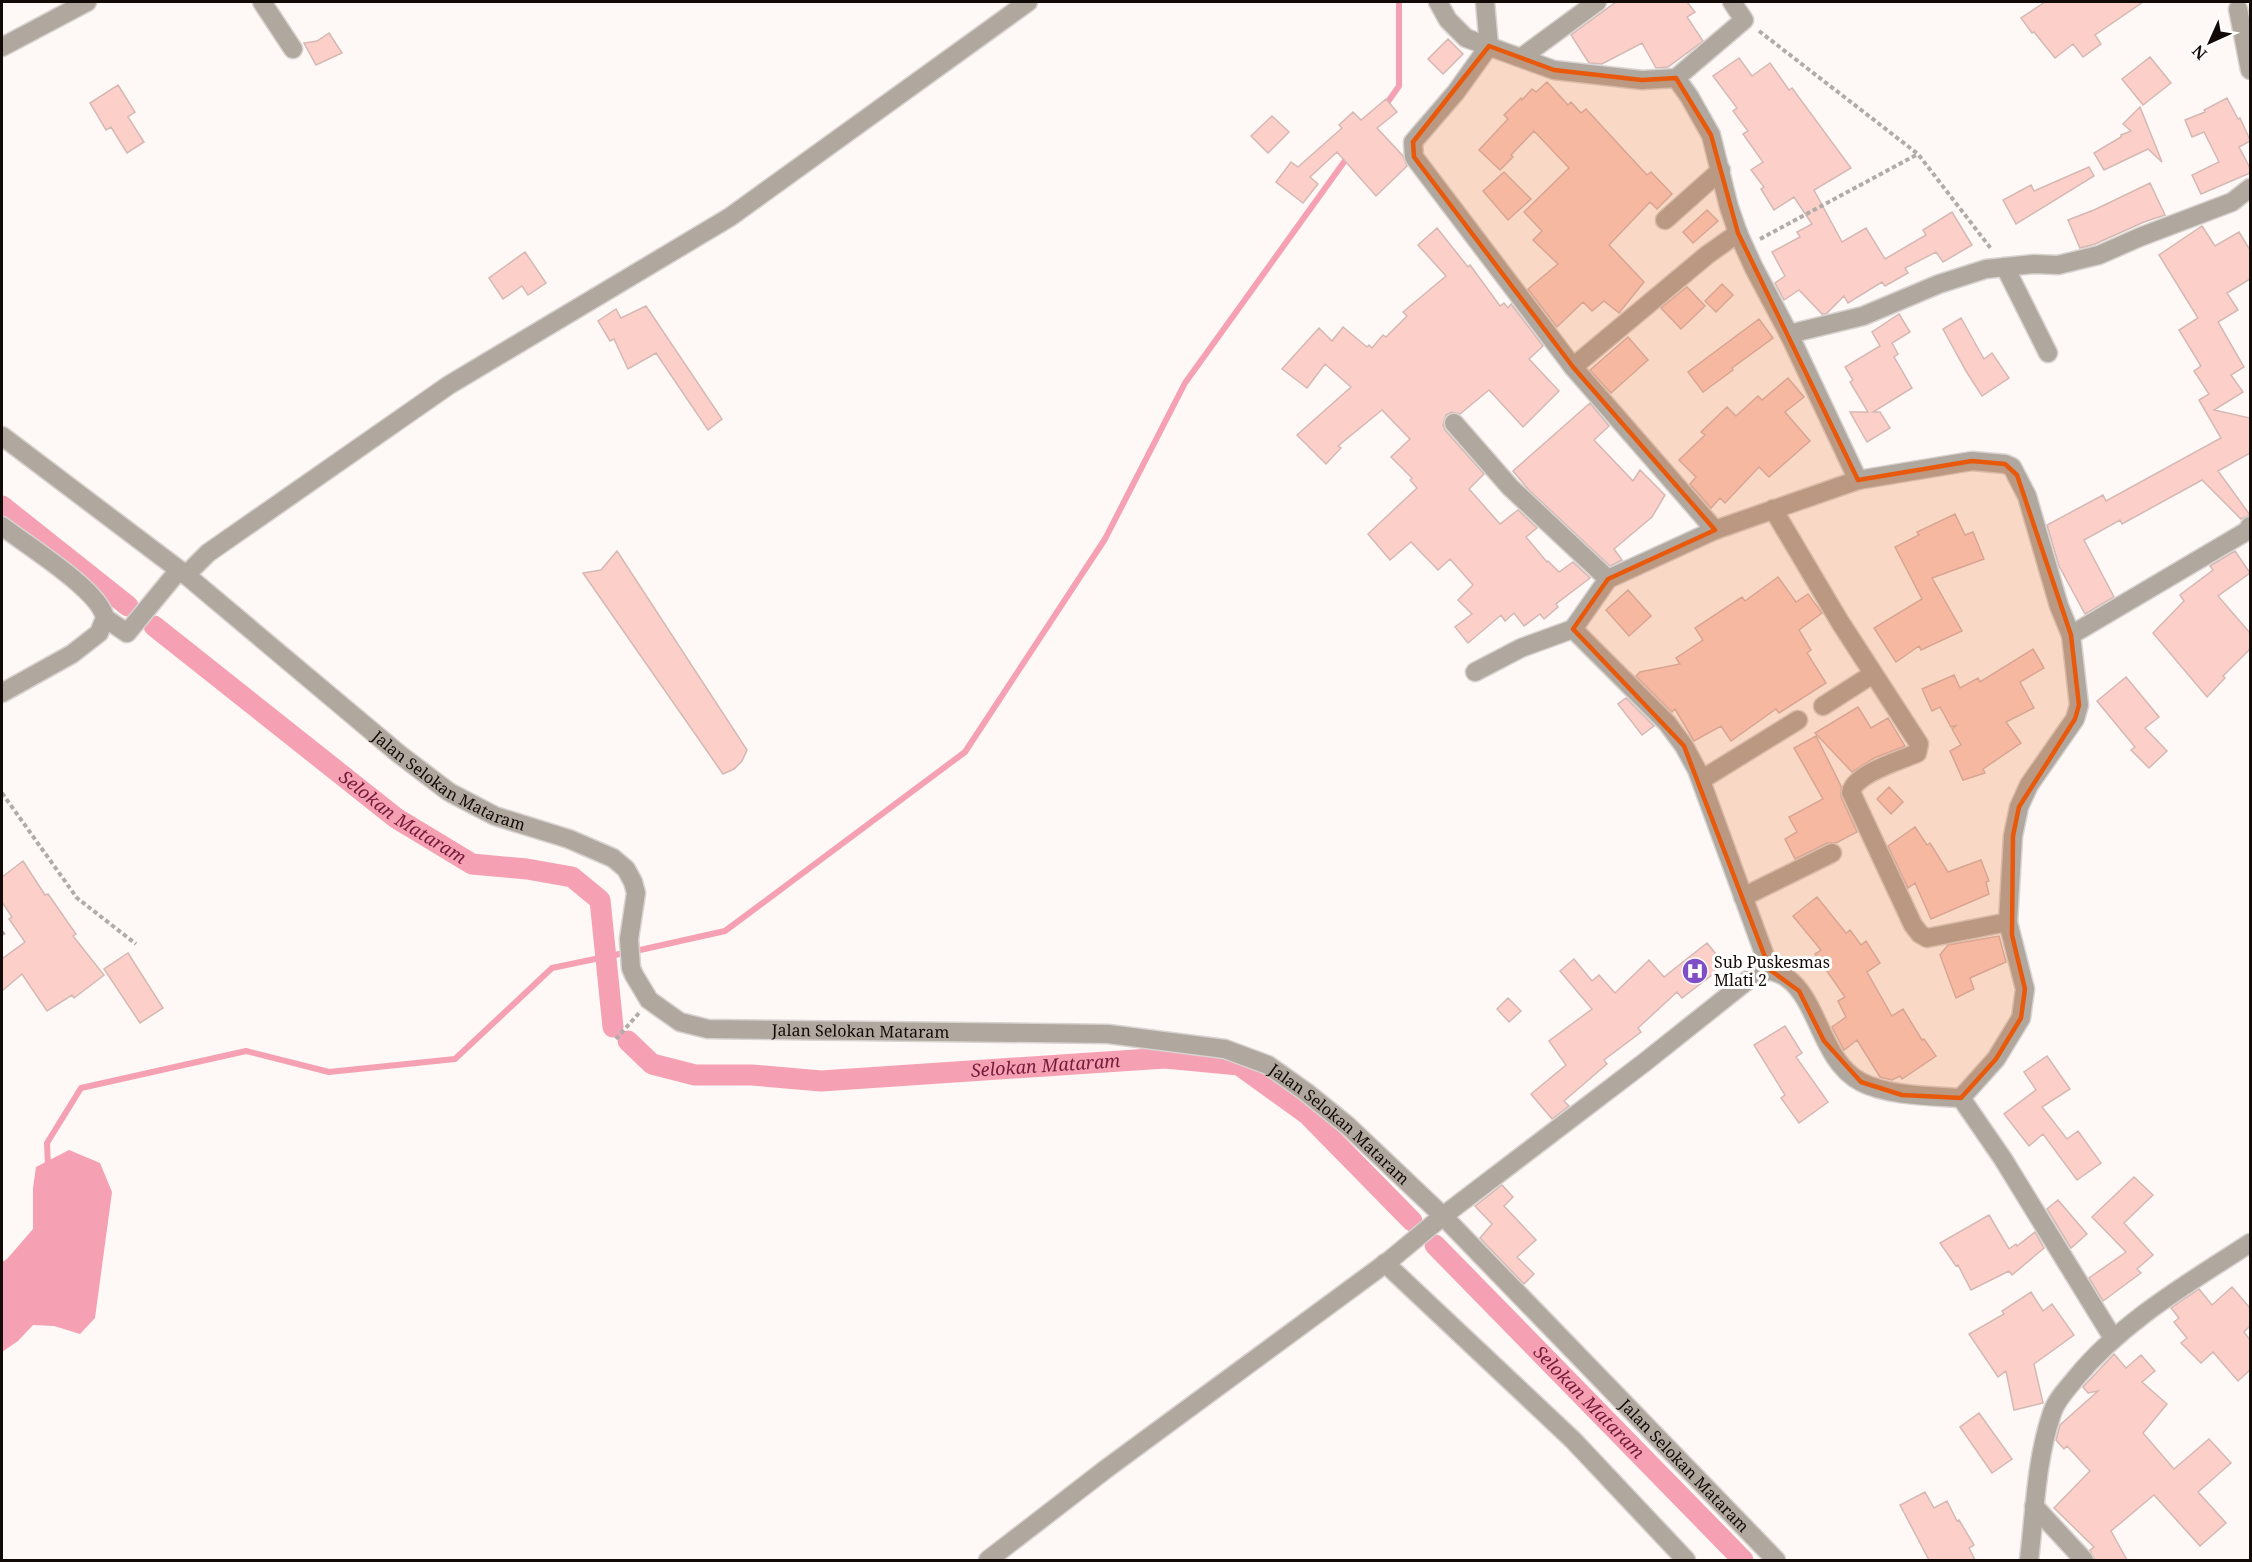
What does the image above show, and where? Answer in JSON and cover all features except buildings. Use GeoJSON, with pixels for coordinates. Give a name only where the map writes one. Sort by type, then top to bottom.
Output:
{"type":"FeatureCollection","features":[{"type":"Feature","properties":{"kind":"street"},"geometry":{"type":"LineString","coordinates":[[2,47],[87,2]]}},
{"type":"Feature","properties":{"kind":"street"},"geometry":{"type":"LineString","coordinates":[[262,2],[293,49]]}},
{"type":"Feature","properties":{"kind":"street"},"geometry":{"type":"LineString","coordinates":[[105,618],[127,633],[161,591],[208,553],[449,385],[730,216],[1028,2]]}},
{"type":"Feature","properties":{"kind":"street"},"geometry":{"type":"LineString","coordinates":[[1438,2],[1448,21],[1466,38],[1554,70],[1642,81],[1676,78],[1744,20],[1732,2]]}},
{"type":"Feature","properties":{"kind":"street"},"geometry":{"type":"LineString","coordinates":[[1485,2],[1489,46],[1456,92],[1413,141],[1412,152],[1573,367],[1715,530]]}},
{"type":"Feature","properties":{"kind":"street"},"geometry":{"type":"LineString","coordinates":[[1522,57],[1572,18],[1598,2]]}},
{"type":"Feature","properties":{"kind":"street"},"geometry":{"type":"LineString","coordinates":[[2238,5],[2250,70]]}},
{"type":"Feature","properties":{"kind":"street"},"geometry":{"type":"LineString","coordinates":[[1676,78],[1711,135],[1741,240],[1790,334],[1858,480]]}},
{"type":"Feature","properties":{"kind":"street"},"geometry":{"type":"LineString","coordinates":[[1665,220],[1721,170]]}},
{"type":"Feature","properties":{"kind":"street"},"geometry":{"type":"LineString","coordinates":[[1790,334],[1863,316],[1956,277],[1986,268],[2034,264],[2058,265],[2099,255],[2232,202],[2250,188]]}},
{"type":"Feature","properties":{"kind":"street"},"geometry":{"type":"LineString","coordinates":[[1573,367],[1707,255],[1741,240]]}},
{"type":"Feature","properties":{"kind":"street"},"geometry":{"type":"LineString","coordinates":[[2005,267],[2048,353]]}},
{"type":"Feature","properties":{"kind":"street"},"geometry":{"type":"LineString","coordinates":[[1454,423],[1510,487],[1608,579]]}},
{"type":"Feature","properties":{"kind":"street","name":"Jalan Selokan Mataram"},"geometry":{"type":"LineString","coordinates":[[2,436],[182,573],[399,754],[449,792],[495,816],[569,839],[613,858],[626,869],[636,893],[629,939],[631,968],[649,1000],[680,1022],[708,1029],[1108,1034],[1225,1048],[1268,1065],[1348,1126],[1443,1216],[1776,1560]]}},
{"type":"Feature","properties":{"kind":"street"},"geometry":{"type":"LineString","coordinates":[[1475,672],[1521,648],[1573,629],[1608,579],[1715,530],[1858,480],[1972,461],[2005,464],[2012,467],[2027,496],[2059,606],[2071,635],[2079,705],[2075,719],[2029,785],[2019,807],[2013,836],[2008,922],[2025,989],[2021,1018],[1996,1059],[1960,1098]]}},
{"type":"Feature","properties":{"kind":"street"},"geometry":{"type":"LineString","coordinates":[[1773,509],[1840,622],[1917,738],[1919,748],[1917,753],[1863,776],[1853,785],[1851,792],[1913,925],[1920,934],[1927,938],[2008,922]]}},
{"type":"Feature","properties":{"kind":"street"},"geometry":{"type":"LineString","coordinates":[[2,526],[87,590],[102,606],[105,618],[99,633],[72,654],[2,693]]}},
{"type":"Feature","properties":{"kind":"street"},"geometry":{"type":"LineString","coordinates":[[2071,635],[2247,531],[2250,526]]}},
{"type":"Feature","properties":{"kind":"street"},"geometry":{"type":"LineString","coordinates":[[1573,629],[1667,723],[1684,746],[1701,780],[1770,970],[1787,978],[1799,991],[1824,1041],[1841,1065],[1861,1082],[1902,1095],[1960,1098]]}},
{"type":"Feature","properties":{"kind":"street"},"geometry":{"type":"LineString","coordinates":[[1823,706],[1873,674]]}},
{"type":"Feature","properties":{"kind":"street"},"geometry":{"type":"LineString","coordinates":[[1701,780],[1798,720]]}},
{"type":"Feature","properties":{"kind":"street"},"geometry":{"type":"LineString","coordinates":[[1743,897],[1832,853]]}},
{"type":"Feature","properties":{"kind":"street"},"geometry":{"type":"LineString","coordinates":[[988,1560],[1106,1469],[1387,1262],[1443,1216],[1646,1062],[1748,980],[1770,970]]}},
{"type":"Feature","properties":{"kind":"street"},"geometry":{"type":"LineString","coordinates":[[1960,1098],[2003,1159],[2113,1338]]}},
{"type":"Feature","properties":{"kind":"street"},"geometry":{"type":"LineString","coordinates":[[2029,1560],[2039,1461],[2053,1410],[2079,1374],[2113,1338],[2171,1295],[2250,1243]]}},
{"type":"Feature","properties":{"kind":"street"},"geometry":{"type":"LineString","coordinates":[[1387,1262],[1573,1440],[1686,1560]]}},
{"type":"Feature","properties":{"kind":"street"},"geometry":{"type":"LineString","coordinates":[[2034,1506],[2084,1560]]}},
{"type":"Feature","properties":{"kind":"path"},"geometry":{"type":"LineString","coordinates":[[1744,20],[1918,154],[2005,267]]}},
{"type":"Feature","properties":{"kind":"path"},"geometry":{"type":"LineString","coordinates":[[1741,240],[1918,154]]}},
{"type":"Feature","properties":{"kind":"path"},"geometry":{"type":"LineString","coordinates":[[2,793],[77,898],[136,944]]}},
{"type":"Feature","properties":{"kind":"path"},"geometry":{"type":"LineString","coordinates":[[616,1039],[642,1010]]}},
{"type":"Feature","properties":{"kind":"highlighted area"},"geometry":{"type":"Polygon","coordinates":[[[1489,46],[1554,70],[1642,80],[1676,78],[1711,135],[1738,233],[1858,480],[1972,461],[2005,464],[2017,475],[2071,635],[2079,705],[2075,719],[2019,807],[2013,836],[2012,935],[2025,989],[2021,1018],[1996,1059],[1961,1098],[1902,1095],[1861,1082],[1824,1041],[1799,991],[1770,970],[1684,746],[1573,629],[1608,579],[1715,530],[1573,367],[1414,157],[1413,142],[1489,46]]]}},
{"type":"Feature","properties":{"kind":"shaded area"},"geometry":{"type":"Polygon","coordinates":[[[69,1150],[100,1163],[112,1192],[95,1318],[80,1334],[54,1326],[33,1325],[18,1341],[2,1352],[2,1262],[33,1229],[33,1188],[36,1167],[69,1150]]]}},
{"type":"Feature","properties":{"kind":"waterway"},"geometry":{"type":"LineString","coordinates":[[1385,106],[1399,86],[1399,2]]}},
{"type":"Feature","properties":{"kind":"waterway"},"geometry":{"type":"LineString","coordinates":[[640,950],[725,931],[965,752],[1105,539],[1185,383],[1349,155]]}},
{"type":"Feature","properties":{"kind":"waterway","name":"Selokan Mataram"},"geometry":{"type":"LineString","coordinates":[[2,506],[128,606]]}},
{"type":"Feature","properties":{"kind":"waterway","name":"Selokan Mataram"},"geometry":{"type":"LineString","coordinates":[[154,626],[396,818],[472,864],[527,869],[572,877],[600,900],[613,1027]]}},
{"type":"Feature","properties":{"kind":"waterway"},"geometry":{"type":"LineString","coordinates":[[615,955],[619,954]]}},
{"type":"Feature","properties":{"kind":"waterway"},"geometry":{"type":"LineString","coordinates":[[48,1167],[47,1143],[81,1088],[246,1051],[329,1072],[455,1059],[552,968],[595,959]]}},
{"type":"Feature","properties":{"kind":"waterway","name":"Selokan Mataram"},"geometry":{"type":"LineString","coordinates":[[628,1041],[652,1064],[695,1075],[752,1075],[821,1081],[1165,1058],[1239,1065],[1307,1114],[1412,1221]]}},
{"type":"Feature","properties":{"kind":"waterway","name":"Selokan Mataram"},"geometry":{"type":"LineString","coordinates":[[1435,1245],[1743,1560]]}},
{"type":"Feature","properties":{"kind":"place","name":"Sub Puskesmas Mlati 2"},"geometry":{"type":"Point","coordinates":[1695,971]}}]}
